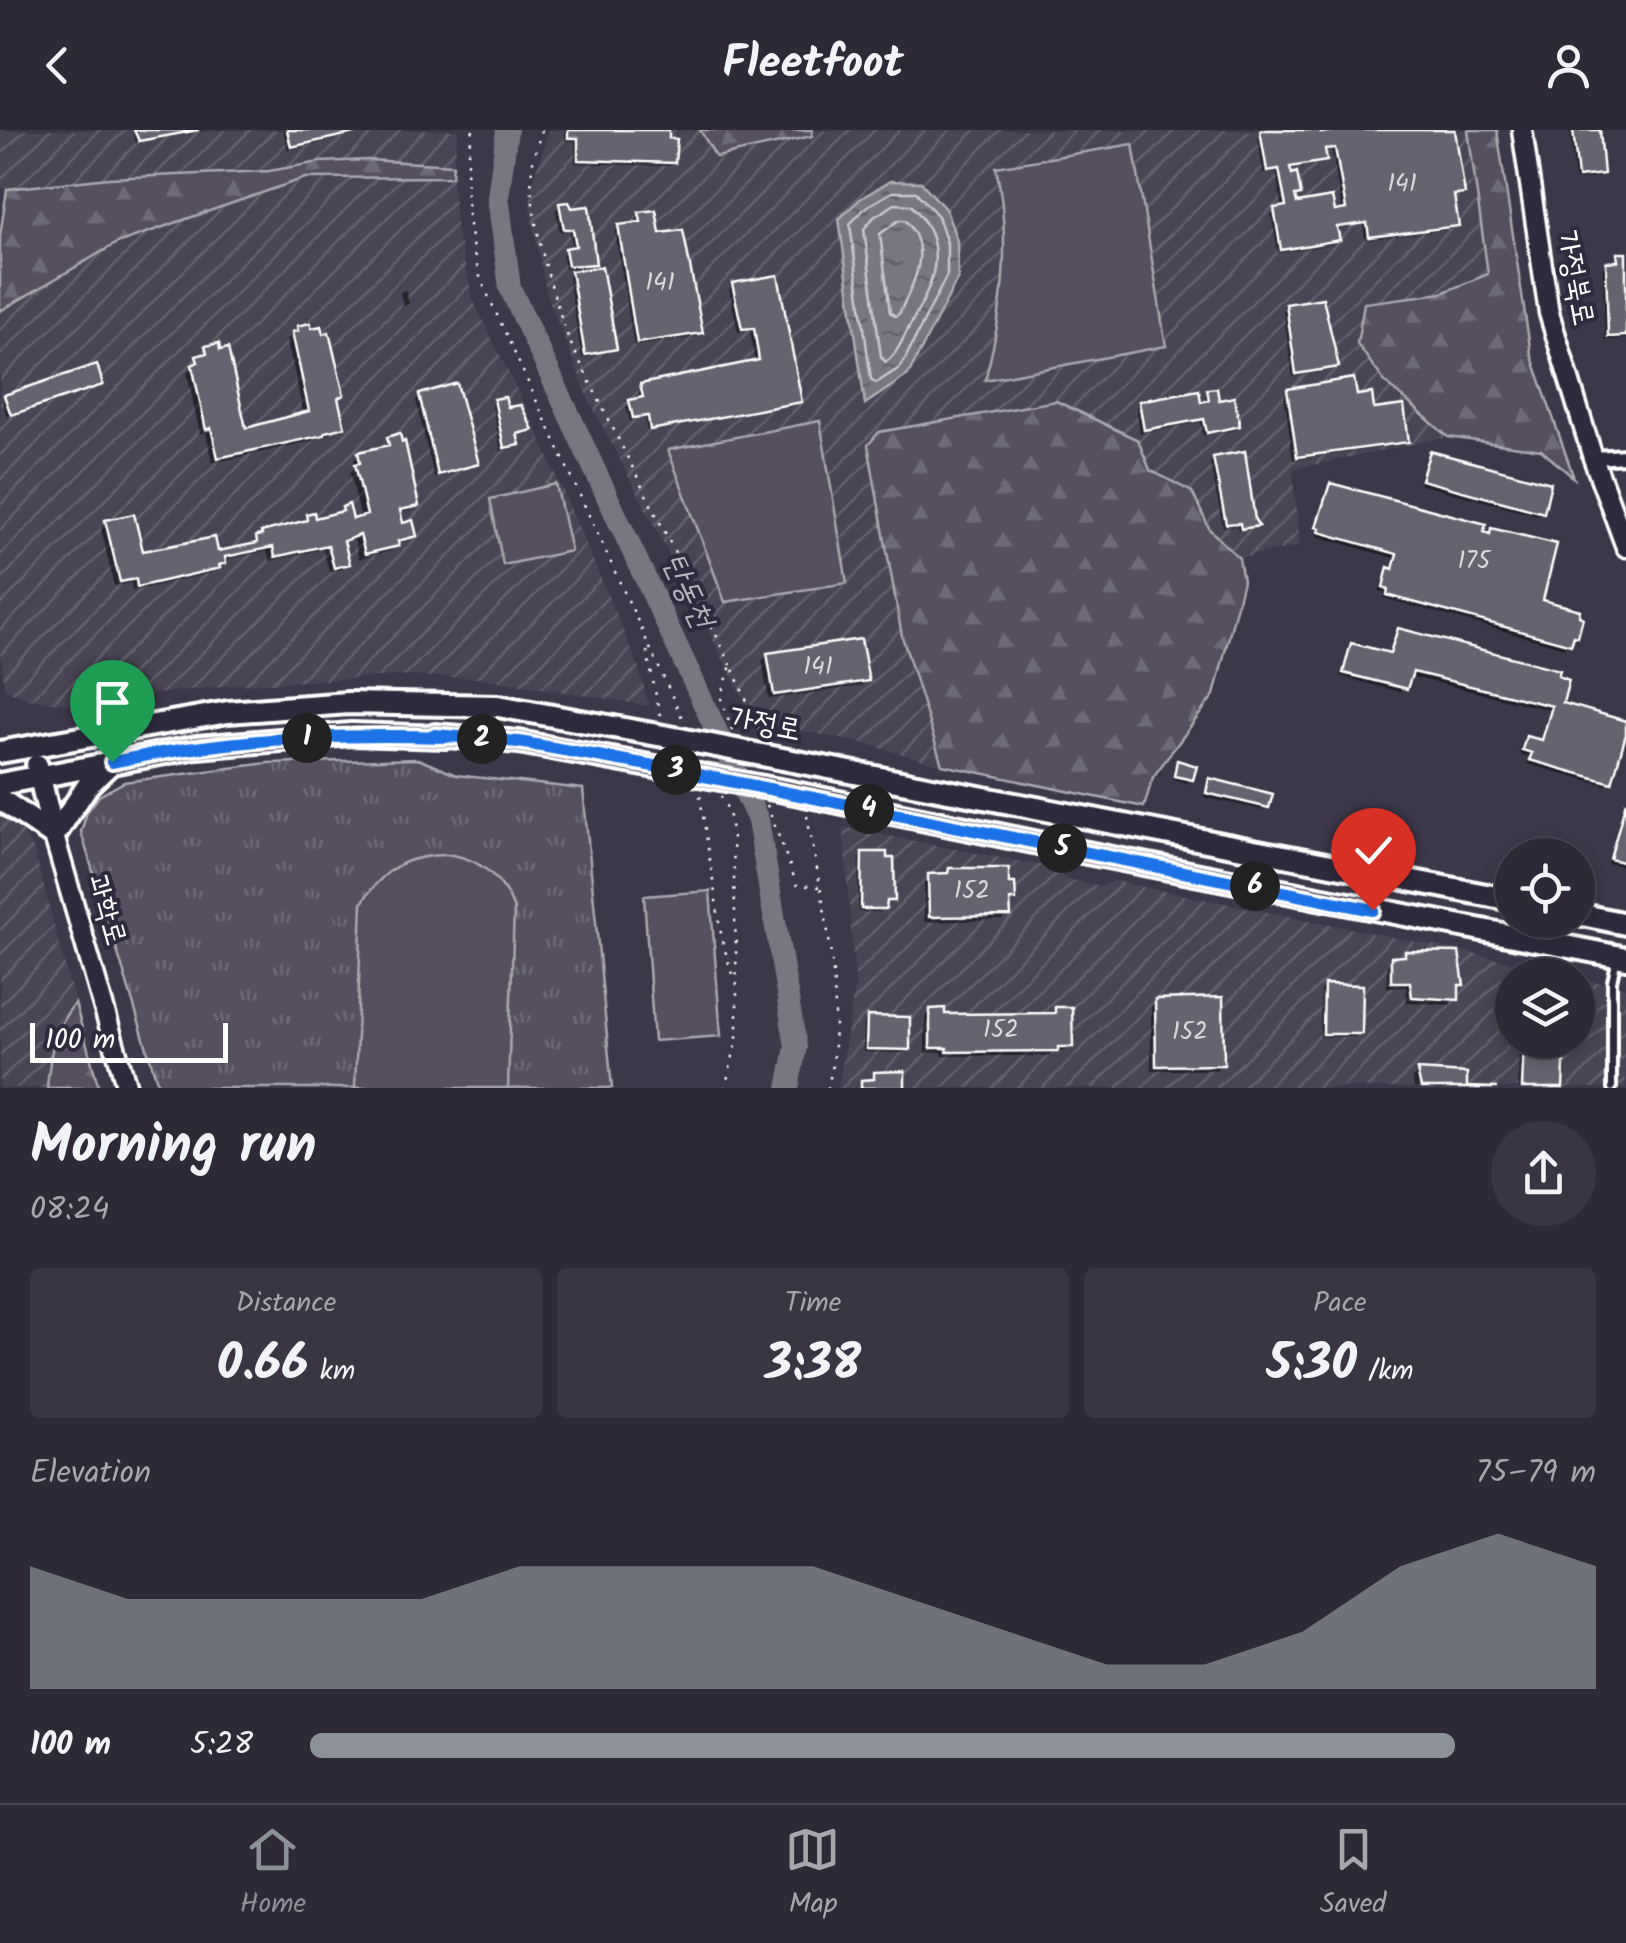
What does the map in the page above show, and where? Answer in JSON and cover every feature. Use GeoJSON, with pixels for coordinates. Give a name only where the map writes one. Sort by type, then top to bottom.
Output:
{"type":"FeatureCollection","features":[{"type":"Feature","properties":{"kind":"main road","name":"가정북로"},"geometry":{"type":"LineString","coordinates":[[1522,130],[1549,314],[1626,547]]}},
{"type":"Feature","properties":{"kind":"main road","name":"가정로"},"geometry":{"type":"LineString","coordinates":[[0,752],[228,712],[348,703],[498,706],[682,731],[767,756],[1495,897]]}},
{"type":"Feature","properties":{"kind":"main road"},"geometry":{"type":"LineString","coordinates":[[0,784],[197,746],[351,734],[519,742],[700,785]]}},
{"type":"Feature","properties":{"kind":"main road","name":"과학로"},"geometry":{"type":"LineString","coordinates":[[33,746],[54,836],[127,1088]]}},
{"type":"Feature","properties":{"kind":"main road"},"geometry":{"type":"LineString","coordinates":[[0,799],[54,836],[88,785],[112,762]]}},
{"type":"Feature","properties":{"kind":"main road","name":"가정로"},"geometry":{"type":"LineString","coordinates":[[700,785],[785,791],[1621,957]]}},
{"type":"Feature","properties":{"kind":"main road"},"geometry":{"type":"LineString","coordinates":[[1595,918],[1626,924]]}},
{"type":"Feature","properties":{"kind":"street"},"geometry":{"type":"LineString","coordinates":[[1594,458],[1626,456]]}},
{"type":"Feature","properties":{"kind":"lane"},"geometry":{"type":"LineString","coordinates":[[1612,1088],[1612,980],[1621,957]]}},
{"type":"Feature","properties":{"kind":"path"},"geometry":{"type":"LineString","coordinates":[[473,130],[466,202],[473,256],[481,280],[682,731]]}},
{"type":"Feature","properties":{"kind":"path"},"geometry":{"type":"LineString","coordinates":[[542,130],[531,172],[538,224],[559,312],[569,340],[730,664]]}},
{"type":"Feature","properties":{"kind":"path"},"geometry":{"type":"LineString","coordinates":[[646,644],[660,718]]}},
{"type":"Feature","properties":{"kind":"path"},"geometry":{"type":"LineString","coordinates":[[700,785],[722,940],[737,990]]}},
{"type":"Feature","properties":{"kind":"path"},"geometry":{"type":"LineString","coordinates":[[720,794],[730,812],[733,839],[737,990],[737,1040],[726,1088]]}},
{"type":"Feature","properties":{"kind":"path"},"geometry":{"type":"LineString","coordinates":[[807,816],[833,966],[834,1039],[828,1088]]}},
{"type":"Feature","properties":{"kind":"shaded area"},"geometry":{"type":"Polygon","coordinates":[[[0,130],[459,130],[453,165],[367,160],[320,162],[269,171],[109,178],[7,189],[0,187],[0,130]]]}},
{"type":"Feature","properties":{"kind":"shaded area"},"geometry":{"type":"Polygon","coordinates":[[[549,130],[700,130],[717,157],[812,136],[812,130],[1468,130],[1488,274],[1442,293],[1364,303],[1385,382],[1448,437],[1293,469],[1300,546],[1239,558],[1210,530],[1192,492],[1150,470],[1138,440],[902,636],[942,765],[755,721],[589,400],[547,295],[530,209],[532,183],[549,130]]]}},
{"type":"Feature","properties":{"kind":"shaded area"},"geometry":{"type":"Polygon","coordinates":[[[452,177],[457,233],[474,302],[539,435],[638,665],[649,706],[481,678],[398,676],[233,685],[67,704],[27,699],[5,689],[0,654],[0,311],[117,243],[305,178],[452,177]]]}},
{"type":"Feature","properties":{"kind":"shaded area"},"geometry":{"type":"Polygon","coordinates":[[[0,815],[20,827],[34,850],[75,1003],[59,1022],[46,1088],[0,1088],[0,815]]]}},
{"type":"Feature","properties":{"kind":"shaded area"},"geometry":{"type":"Polygon","coordinates":[[[843,827],[1054,868],[1065,879],[1101,886],[1115,881],[1495,958],[1495,1058],[1595,1058],[1595,982],[1626,988],[1626,1088],[838,1088],[855,983],[843,827]]]}},
{"type":"Feature","properties":{"kind":"green space"},"geometry":{"type":"Polygon","coordinates":[[[700,130],[812,130],[812,136],[716,157],[700,130]]]}},
{"type":"Feature","properties":{"kind":"green space"},"geometry":{"type":"Polygon","coordinates":[[[1468,130],[1497,130],[1531,354],[1574,478],[1541,450],[1448,437],[1385,382],[1357,344],[1364,303],[1442,293],[1488,274],[1468,130]]]}},
{"type":"Feature","properties":{"kind":"green space"},"geometry":{"type":"Polygon","coordinates":[[[1133,144],[1166,346],[985,380],[1003,274],[1003,220],[996,167],[1133,144]]]}},
{"type":"Feature","properties":{"kind":"green space"},"geometry":{"type":"Polygon","coordinates":[[[367,160],[453,165],[452,177],[305,178],[117,243],[0,311],[0,236],[7,189],[109,178],[269,171],[320,162],[367,160]]]}},
{"type":"Feature","properties":{"kind":"green space"},"geometry":{"type":"Polygon","coordinates":[[[1056,401],[1138,440],[1150,470],[1192,492],[1210,530],[1239,558],[1243,581],[1214,695],[1153,777],[1144,807],[942,765],[902,636],[868,445],[879,432],[1056,401]]]}},
{"type":"Feature","properties":{"kind":"green space"},"geometry":{"type":"Polygon","coordinates":[[[820,421],[847,583],[725,602],[668,450],[820,421]]]}},
{"type":"Feature","properties":{"kind":"green space"},"geometry":{"type":"Polygon","coordinates":[[[556,484],[571,551],[503,565],[490,499],[556,484]]]}},
{"type":"Feature","properties":{"kind":"green space"},"geometry":{"type":"Polygon","coordinates":[[[418,759],[456,775],[583,789],[612,1088],[159,1088],[81,832],[87,812],[99,796],[124,782],[267,763],[418,759]]]}},
{"type":"Feature","properties":{"kind":"green space"},"geometry":{"type":"Polygon","coordinates":[[[453,855],[491,873],[514,909],[508,1088],[355,1088],[362,903],[380,880],[400,865],[424,857],[453,855]]]}},
{"type":"Feature","properties":{"kind":"green space"},"geometry":{"type":"Polygon","coordinates":[[[710,891],[721,1036],[654,1041],[644,896],[710,891]]]}},
{"type":"Feature","properties":{"kind":"green space"},"geometry":{"type":"Polygon","coordinates":[[[75,1003],[99,1088],[47,1088],[54,1042],[75,1003]]]}},
{"type":"Feature","properties":{"kind":"water"},"geometry":{"type":"Polygon","coordinates":[[[890,181],[921,182],[946,210],[957,241],[958,278],[908,375],[865,404],[839,219],[860,199],[890,181]]]}},
{"type":"Feature","properties":{"kind":"building"},"geometry":{"type":"Polygon","coordinates":[[[134,130],[199,130],[139,141],[134,130]]]}},
{"type":"Feature","properties":{"kind":"building"},"geometry":{"type":"Polygon","coordinates":[[[287,130],[368,130],[291,147],[287,130]]]}},
{"type":"Feature","properties":{"kind":"building"},"geometry":{"type":"Polygon","coordinates":[[[568,130],[669,130],[669,138],[677,139],[675,163],[578,160],[578,138],[568,138],[568,130]]]}},
{"type":"Feature","properties":{"kind":"building"},"geometry":{"type":"Polygon","coordinates":[[[1260,130],[1455,130],[1465,194],[1454,195],[1459,226],[1369,237],[1367,223],[1337,227],[1340,240],[1281,250],[1274,208],[1286,206],[1279,169],[1267,171],[1260,130]],[[1335,148],[1325,149],[1327,161],[1290,167],[1292,174],[1297,172],[1301,195],[1295,196],[1297,203],[1332,197],[1335,211],[1346,209],[1335,148]]]}},
{"type":"Feature","properties":{"kind":"building"},"geometry":{"type":"Polygon","coordinates":[[[1573,130],[1600,130],[1604,174],[1578,177],[1573,130]]]}},
{"type":"Feature","properties":{"kind":"building"},"geometry":{"type":"Polygon","coordinates":[[[569,202],[572,208],[589,206],[596,264],[568,266],[565,248],[576,246],[573,229],[564,229],[559,203],[569,202]]]}},
{"type":"Feature","properties":{"kind":"building"},"geometry":{"type":"Polygon","coordinates":[[[656,210],[660,233],[683,230],[703,333],[637,343],[618,225],[641,222],[639,212],[656,210]]]}},
{"type":"Feature","properties":{"kind":"building"},"geometry":{"type":"Polygon","coordinates":[[[1617,253],[1626,253],[1626,336],[1608,337],[1606,262],[1618,261],[1617,253]]]}},
{"type":"Feature","properties":{"kind":"building"},"geometry":{"type":"Polygon","coordinates":[[[602,267],[617,349],[585,355],[571,271],[602,267]]]}},
{"type":"Feature","properties":{"kind":"building"},"geometry":{"type":"Polygon","coordinates":[[[778,275],[802,402],[650,430],[648,416],[633,418],[629,400],[643,397],[640,384],[759,360],[754,328],[742,329],[732,283],[778,275]]]}},
{"type":"Feature","properties":{"kind":"building"},"geometry":{"type":"Polygon","coordinates":[[[1323,298],[1339,367],[1296,374],[1286,304],[1323,298]]]}},
{"type":"Feature","properties":{"kind":"building"},"geometry":{"type":"Polygon","coordinates":[[[310,323],[312,328],[321,326],[323,334],[329,332],[344,395],[338,398],[345,427],[218,458],[211,428],[206,430],[192,365],[198,362],[196,356],[207,353],[205,346],[219,343],[220,350],[228,348],[246,428],[309,411],[292,332],[298,331],[297,326],[310,323]]]}},
{"type":"Feature","properties":{"kind":"building"},"geometry":{"type":"Polygon","coordinates":[[[97,364],[103,385],[11,415],[4,395],[97,364]]]}},
{"type":"Feature","properties":{"kind":"building"},"geometry":{"type":"Polygon","coordinates":[[[1354,378],[1357,395],[1372,393],[1374,409],[1404,405],[1409,442],[1297,457],[1287,389],[1354,378]]]}},
{"type":"Feature","properties":{"kind":"building"},"geometry":{"type":"Polygon","coordinates":[[[457,383],[479,464],[438,475],[419,394],[457,383]]]}},
{"type":"Feature","properties":{"kind":"building"},"geometry":{"type":"Polygon","coordinates":[[[1217,388],[1219,400],[1234,397],[1240,426],[1207,433],[1204,419],[1144,430],[1139,401],[1199,390],[1201,402],[1209,400],[1207,389],[1217,388]]]}},
{"type":"Feature","properties":{"kind":"building"},"geometry":{"type":"Polygon","coordinates":[[[505,397],[508,407],[521,405],[533,430],[517,434],[520,445],[504,448],[494,399],[505,397]]]}},
{"type":"Feature","properties":{"kind":"building"},"geometry":{"type":"Polygon","coordinates":[[[400,433],[419,506],[400,510],[403,523],[413,520],[417,536],[398,541],[399,546],[365,554],[360,535],[344,541],[350,564],[334,568],[328,545],[275,557],[273,547],[225,557],[226,563],[220,568],[137,587],[136,579],[120,582],[105,520],[134,514],[143,551],[215,537],[218,551],[257,543],[256,536],[261,532],[307,520],[306,514],[314,512],[315,518],[343,511],[342,507],[349,504],[353,519],[367,515],[355,464],[360,463],[358,452],[389,445],[387,437],[400,433]]]}},
{"type":"Feature","properties":{"kind":"building"},"geometry":{"type":"Polygon","coordinates":[[[1245,451],[1259,526],[1241,529],[1240,523],[1226,524],[1213,457],[1245,451]]]}},
{"type":"Feature","properties":{"kind":"building"},"geometry":{"type":"Polygon","coordinates":[[[1430,451],[1551,483],[1544,513],[1421,480],[1430,451]]]}},
{"type":"Feature","properties":{"kind":"building"},"geometry":{"type":"Polygon","coordinates":[[[1330,483],[1486,524],[1484,532],[1490,534],[1491,528],[1557,544],[1543,600],[1580,610],[1579,616],[1583,618],[1578,637],[1574,636],[1571,645],[1387,595],[1388,589],[1383,587],[1388,567],[1393,569],[1397,554],[1319,532],[1316,527],[1330,483]]]}},
{"type":"Feature","properties":{"kind":"building"},"geometry":{"type":"Polygon","coordinates":[[[1398,628],[1560,670],[1558,676],[1569,680],[1563,703],[1626,721],[1612,783],[1529,760],[1532,753],[1522,750],[1526,736],[1542,740],[1552,706],[1413,672],[1407,689],[1343,673],[1351,643],[1390,653],[1398,628]]]}},
{"type":"Feature","properties":{"kind":"building"},"geometry":{"type":"Polygon","coordinates":[[[861,639],[869,681],[774,695],[767,653],[861,639]]]}},
{"type":"Feature","properties":{"kind":"building"},"geometry":{"type":"Polygon","coordinates":[[[102,684],[124,687],[124,694],[94,697],[93,689],[101,688],[102,684]]]}},
{"type":"Feature","properties":{"kind":"building"},"geometry":{"type":"Polygon","coordinates":[[[1177,760],[1197,766],[1193,780],[1174,776],[1177,760]]]}},
{"type":"Feature","properties":{"kind":"building"},"geometry":{"type":"Polygon","coordinates":[[[1209,778],[1273,794],[1269,808],[1206,793],[1209,778]]]}},
{"type":"Feature","properties":{"kind":"building"},"geometry":{"type":"Polygon","coordinates":[[[1626,801],[1626,863],[1610,859],[1626,801]]]}},
{"type":"Feature","properties":{"kind":"building"},"geometry":{"type":"Polygon","coordinates":[[[862,852],[887,852],[887,858],[894,858],[895,901],[887,901],[886,909],[861,909],[862,852]]]}},
{"type":"Feature","properties":{"kind":"building"},"geometry":{"type":"Polygon","coordinates":[[[949,868],[1009,868],[1009,883],[1015,883],[1016,900],[1010,900],[1011,916],[929,917],[928,874],[948,873],[949,868]]]}},
{"type":"Feature","properties":{"kind":"building"},"geometry":{"type":"Polygon","coordinates":[[[1405,951],[1459,952],[1464,985],[1459,985],[1459,1000],[1412,997],[1410,982],[1391,982],[1391,957],[1405,956],[1405,951]]]}},
{"type":"Feature","properties":{"kind":"building"},"geometry":{"type":"Polygon","coordinates":[[[1324,984],[1363,985],[1362,1034],[1323,1034],[1324,984]]]}},
{"type":"Feature","properties":{"kind":"building"},"geometry":{"type":"Polygon","coordinates":[[[1223,997],[1224,1065],[1156,1066],[1155,999],[1223,997]]]}},
{"type":"Feature","properties":{"kind":"building"},"geometry":{"type":"Polygon","coordinates":[[[1055,1007],[1072,1007],[1073,1047],[1058,1047],[1058,1051],[947,1052],[947,1048],[930,1048],[930,1009],[945,1008],[945,1014],[1055,1013],[1055,1007]]]}},
{"type":"Feature","properties":{"kind":"building"},"geometry":{"type":"Polygon","coordinates":[[[867,1016],[910,1017],[910,1050],[866,1049],[867,1016]]]}},
{"type":"Feature","properties":{"kind":"building"},"geometry":{"type":"Polygon","coordinates":[[[1523,1058],[1564,1058],[1563,1088],[1522,1088],[1523,1058]]]}},
{"type":"Feature","properties":{"kind":"building"},"geometry":{"type":"Polygon","coordinates":[[[1417,1070],[1467,1073],[1467,1087],[1497,1088],[1421,1088],[1417,1070]]]}},
{"type":"Feature","properties":{"kind":"building"},"geometry":{"type":"Polygon","coordinates":[[[905,1071],[905,1088],[861,1088],[861,1080],[874,1079],[874,1072],[905,1071]]]}},
{"type":"Feature","properties":{"kind":"waterway","name":"탄동천"},"geometry":{"type":"LineString","coordinates":[[507,130],[498,197],[510,288],[758,820],[796,1047],[788,1088]]}},
{"type":"Feature","properties":{"kind":"route"},"geometry":{"type":"LineString","coordinates":[[112,762],[197,746],[351,734],[519,742],[785,791],[1373,910]]}}]}
